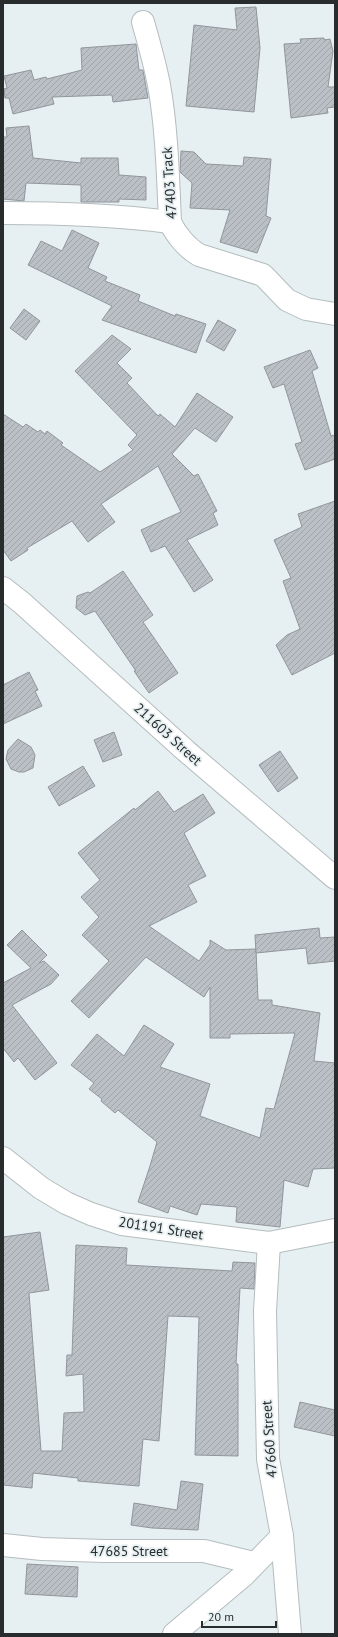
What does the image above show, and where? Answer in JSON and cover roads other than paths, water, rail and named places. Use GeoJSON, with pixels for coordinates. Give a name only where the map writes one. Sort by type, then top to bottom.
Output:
{"type":"FeatureCollection","features":[{"type":"Feature","properties":{"kind":"street","name":"47403 Track"},"geometry":{"type":"LineString","coordinates":[[143,22],[154,60],[164,118],[170,222],[174,231],[195,253],[263,275],[287,300],[306,309],[335,314]]}},
{"type":"Feature","properties":{"kind":"street"},"geometry":{"type":"LineString","coordinates":[[3,213],[129,216],[170,222]]}},
{"type":"Feature","properties":{"kind":"street","name":"211603 Street"},"geometry":{"type":"LineString","coordinates":[[3,588],[22,603],[186,751],[335,878]]}},
{"type":"Feature","properties":{"kind":"street","name":"201191 Street"},"geometry":{"type":"LineString","coordinates":[[3,1158],[41,1188],[66,1203],[91,1214],[122,1224],[269,1243],[335,1230]]}},
{"type":"Feature","properties":{"kind":"street","name":"47660 Street"},"geometry":{"type":"LineString","coordinates":[[269,1243],[265,1311],[268,1459],[282,1536],[290,1634]]}},
{"type":"Feature","properties":{"kind":"street"},"geometry":{"type":"LineString","coordinates":[[174,1634],[244,1575],[254,1563],[282,1536]]}},
{"type":"Feature","properties":{"kind":"street","name":"47685 Street"},"geometry":{"type":"LineString","coordinates":[[3,1545],[42,1549],[88,1551],[204,1552],[254,1563]]}}]}
